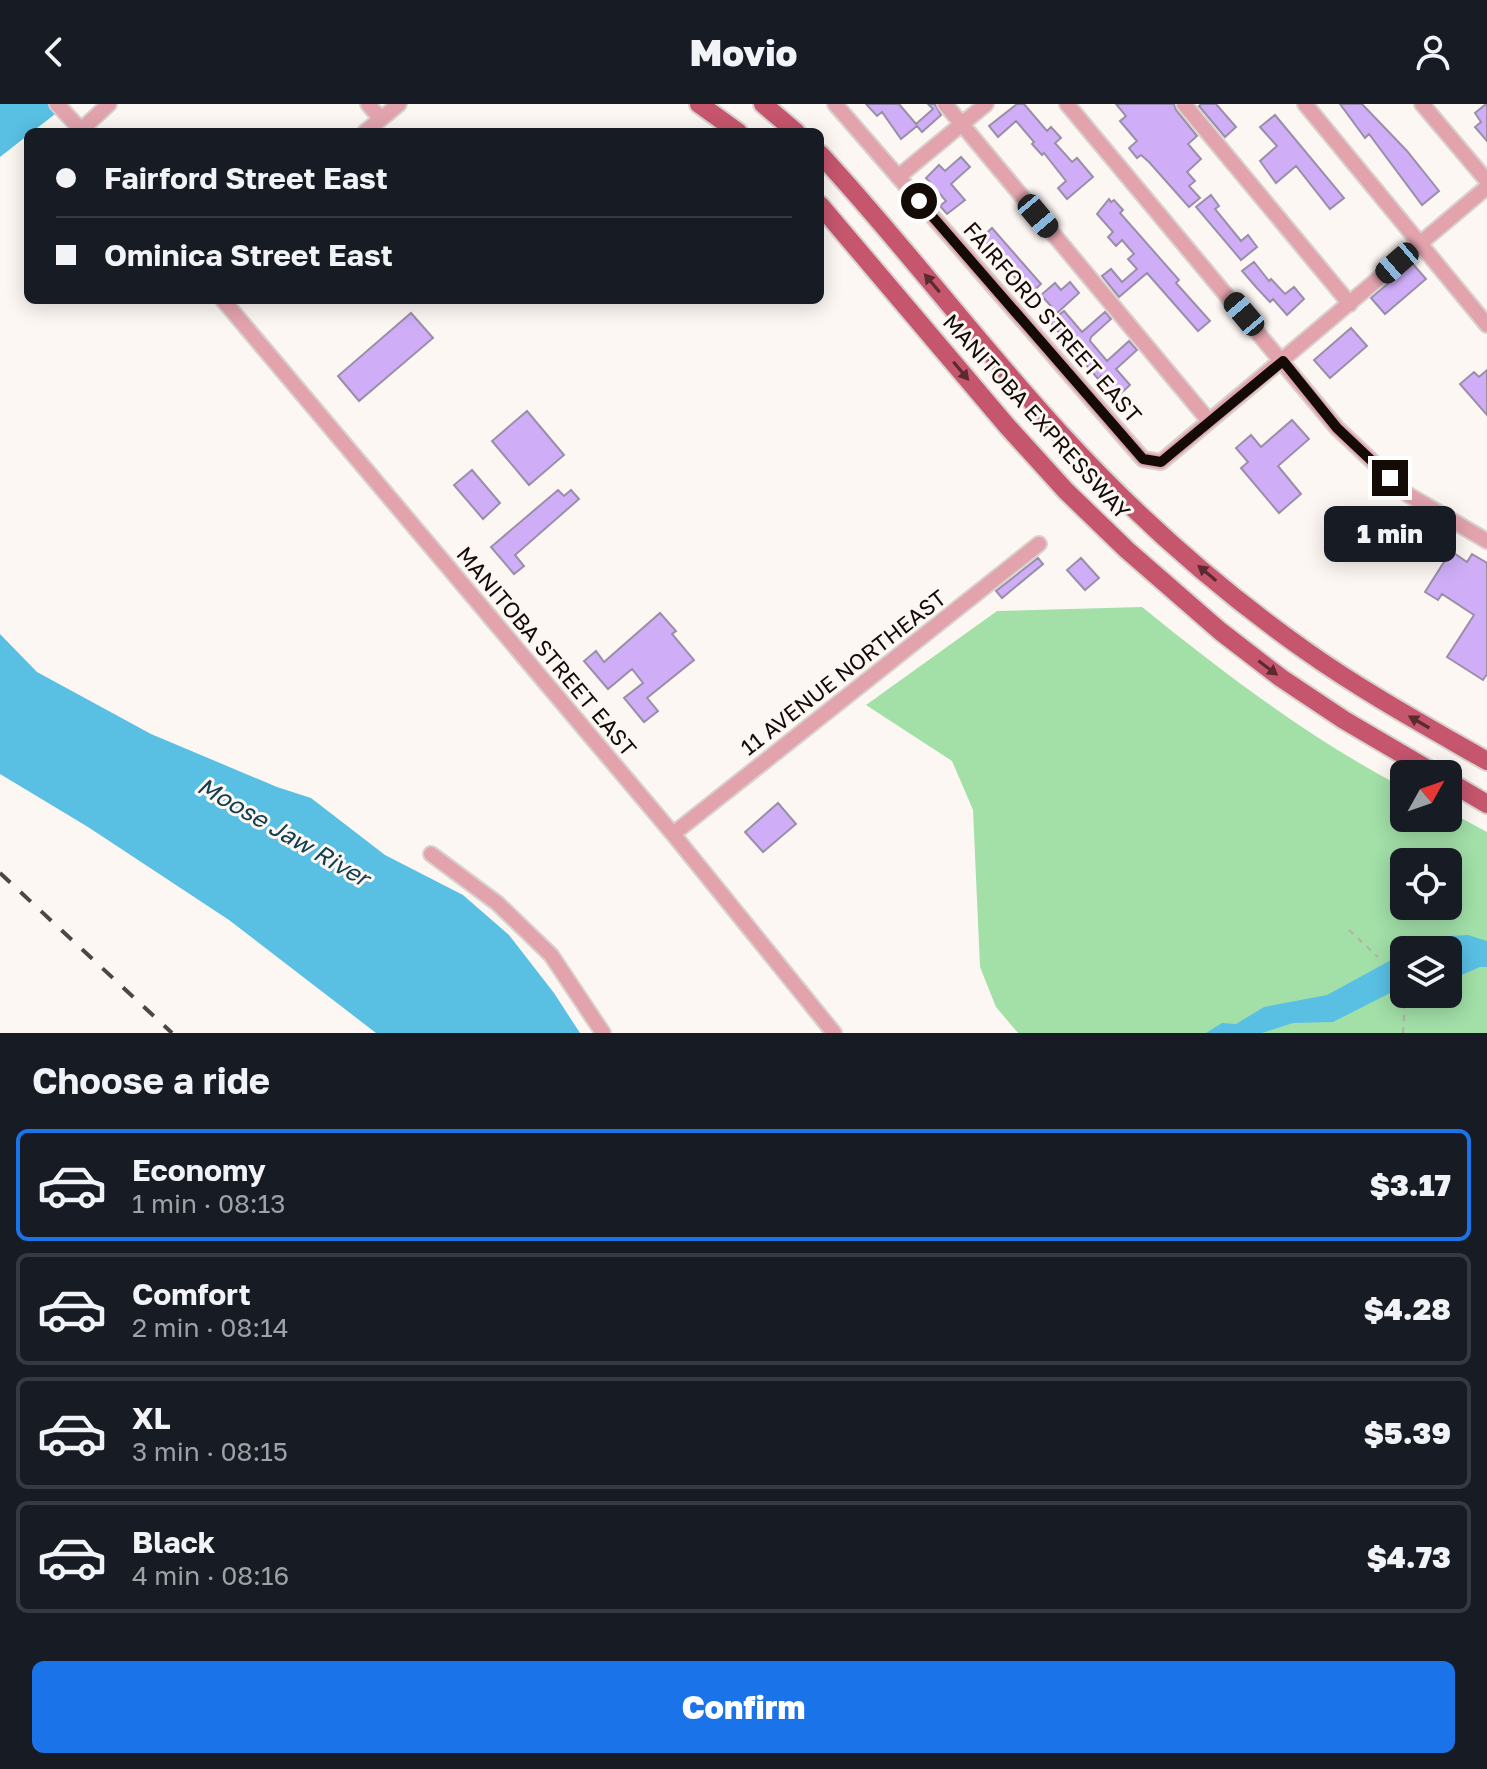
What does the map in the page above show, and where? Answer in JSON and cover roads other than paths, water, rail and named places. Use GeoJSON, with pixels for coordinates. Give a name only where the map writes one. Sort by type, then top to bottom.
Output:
{"type":"FeatureCollection","features":[{"type":"Feature","properties":{"kind":"main road"},"geometry":{"type":"LineString","coordinates":[[699,104],[732,128]]}},
{"type":"Feature","properties":{"kind":"main road"},"geometry":{"type":"LineString","coordinates":[[763,104],[791,128]]}},
{"type":"Feature","properties":{"kind":"main road","name":"MANITOBA EXPRESSWAY"},"geometry":{"type":"LineString","coordinates":[[824,159],[1061,435],[1133,507],[1201,568],[1305,651],[1487,761]]}},
{"type":"Feature","properties":{"kind":"main road","name":"MANITOBA EXPRESSWAY"},"geometry":{"type":"LineString","coordinates":[[824,210],[1007,426],[1066,491],[1127,550],[1220,631],[1281,678],[1412,760]]}},
{"type":"Feature","properties":{"kind":"main road"},"geometry":{"type":"LineString","coordinates":[[1462,789],[1487,804]]}},
{"type":"Feature","properties":{"kind":"street"},"geometry":{"type":"LineString","coordinates":[[57,104],[79,128]]}},
{"type":"Feature","properties":{"kind":"street"},"geometry":{"type":"LineString","coordinates":[[85,128],[109,104]]}},
{"type":"Feature","properties":{"kind":"street"},"geometry":{"type":"LineString","coordinates":[[368,104],[381,119]]}},
{"type":"Feature","properties":{"kind":"street"},"geometry":{"type":"LineString","coordinates":[[370,128],[399,104]]}},
{"type":"Feature","properties":{"kind":"street","name":"FAIRFORD STREET EAST"},"geometry":{"type":"LineString","coordinates":[[835,104],[1143,459],[1161,462],[1209,421]]}},
{"type":"Feature","properties":{"kind":"street"},"geometry":{"type":"LineString","coordinates":[[945,104],[1209,421],[1350,304],[1487,184],[1422,104]]}},
{"type":"Feature","properties":{"kind":"street"},"geometry":{"type":"LineString","coordinates":[[898,177],[986,104]]}},
{"type":"Feature","properties":{"kind":"street"},"geometry":{"type":"LineString","coordinates":[[1067,104],[1337,428],[1407,494],[1487,541]]}},
{"type":"Feature","properties":{"kind":"street"},"geometry":{"type":"LineString","coordinates":[[1184,104],[1350,304]]}},
{"type":"Feature","properties":{"kind":"street"},"geometry":{"type":"LineString","coordinates":[[1305,104],[1487,325]]}},
{"type":"Feature","properties":{"kind":"street","name":"MANITOBA STREET EAST"},"geometry":{"type":"LineString","coordinates":[[226,304],[673,834],[834,1033]]}},
{"type":"Feature","properties":{"kind":"street","name":"11 AVENUE NORTHEAST"},"geometry":{"type":"LineString","coordinates":[[673,834],[1039,544]]}},
{"type":"Feature","properties":{"kind":"street"},"geometry":{"type":"LineString","coordinates":[[431,854],[497,903],[551,955],[603,1033]]}},
{"type":"Feature","properties":{"kind":"water"},"geometry":{"type":"Polygon","coordinates":[[[0,104],[68,104],[37,128],[24,128],[24,138],[0,157],[0,104]]]}},
{"type":"Feature","properties":{"kind":"water","name":"Moose Jaw River"},"geometry":{"type":"Polygon","coordinates":[[[0,634],[37,672],[151,734],[277,787],[311,798],[385,855],[463,895],[509,935],[554,993],[580,1033],[376,1033],[229,920],[88,827],[0,774],[0,634]]]}},
{"type":"Feature","properties":{"kind":"water"},"geometry":{"type":"Polygon","coordinates":[[[1468,935],[1487,941],[1487,967],[1462,975],[1462,936],[1450,936],[1468,935]]]}},
{"type":"Feature","properties":{"kind":"water"},"geometry":{"type":"Polygon","coordinates":[[[1390,961],[1390,993],[1333,1022],[1293,1023],[1262,1033],[1206,1033],[1222,1023],[1236,1024],[1264,1007],[1327,995],[1390,961]]]}},
{"type":"Feature","properties":{"kind":"railway"},"geometry":{"type":"LineString","coordinates":[[0,873],[172,1033]]}}]}
